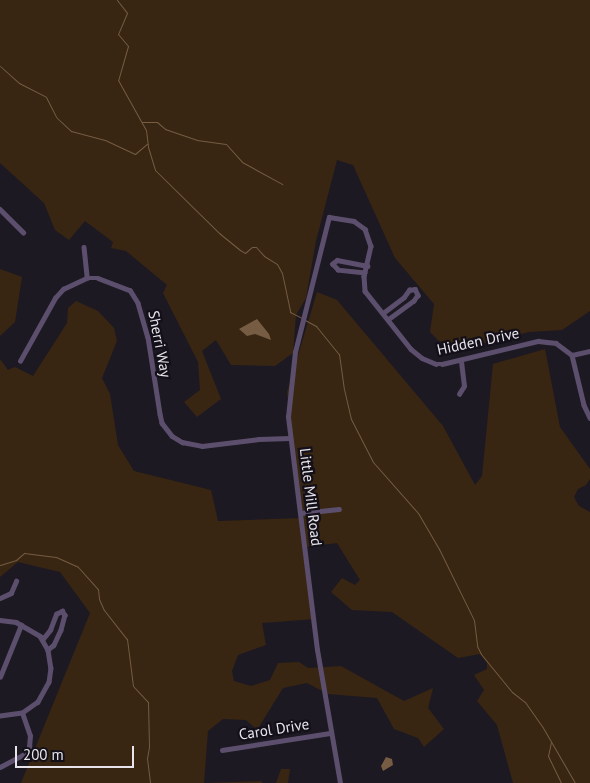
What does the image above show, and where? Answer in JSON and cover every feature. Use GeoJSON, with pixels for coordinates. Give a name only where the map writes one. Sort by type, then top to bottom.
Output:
{"type":"FeatureCollection","features":[{"type":"Feature","properties":{"kind":"street"},"geometry":{"type":"LineString","coordinates":[[0,209],[23,232]]}},
{"type":"Feature","properties":{"kind":"street","name":"Hidden Drive"},"geometry":{"type":"LineString","coordinates":[[329,217],[354,221],[365,229],[371,246],[365,273],[366,291],[411,349],[422,358],[436,364],[538,341],[556,343],[572,355]]}},
{"type":"Feature","properties":{"kind":"street","name":"Little Mill Road"},"geometry":{"type":"LineString","coordinates":[[329,217],[295,352],[289,401],[290,438],[330,733],[340,783]]}},
{"type":"Feature","properties":{"kind":"street"},"geometry":{"type":"LineString","coordinates":[[20,361],[55,298],[63,289],[88,278],[84,247]]}},
{"type":"Feature","properties":{"kind":"street"},"geometry":{"type":"LineString","coordinates":[[365,273],[336,270],[332,264],[337,260],[367,266]]}},
{"type":"Feature","properties":{"kind":"street","name":"Sherri Way"},"geometry":{"type":"LineString","coordinates":[[88,278],[98,278],[125,287],[130,290],[138,303],[148,337],[162,423],[172,436],[182,442],[202,446],[259,439],[290,438]]}},
{"type":"Feature","properties":{"kind":"street"},"geometry":{"type":"LineString","coordinates":[[383,313],[404,298],[410,290],[415,289],[418,295],[414,300],[388,320]]}},
{"type":"Feature","properties":{"kind":"street"},"geometry":{"type":"LineString","coordinates":[[590,351],[572,355],[584,405],[590,418]]}},
{"type":"Feature","properties":{"kind":"street"},"geometry":{"type":"LineString","coordinates":[[460,360],[464,386],[460,394]]}},
{"type":"Feature","properties":{"kind":"street"},"geometry":{"type":"LineString","coordinates":[[301,513],[338,508]]}},
{"type":"Feature","properties":{"kind":"street"},"geometry":{"type":"LineString","coordinates":[[0,598],[11,593],[16,581]]}},
{"type":"Feature","properties":{"kind":"street"},"geometry":{"type":"LineString","coordinates":[[42,640],[50,630],[56,614],[62,611],[65,615],[61,630],[54,645],[48,650]]}},
{"type":"Feature","properties":{"kind":"street"},"geometry":{"type":"LineString","coordinates":[[0,620],[9,620],[34,631],[48,650],[51,668],[47,687],[38,702],[22,713],[0,716]]}},
{"type":"Feature","properties":{"kind":"street"},"geometry":{"type":"LineString","coordinates":[[0,677],[21,625]]}},
{"type":"Feature","properties":{"kind":"street"},"geometry":{"type":"LineString","coordinates":[[0,766],[26,753],[29,747],[30,736],[22,713]]}},
{"type":"Feature","properties":{"kind":"street","name":"Carol Drive"},"geometry":{"type":"LineString","coordinates":[[222,750],[330,733]]}},
{"type":"Feature","properties":{"kind":"shaded area"},"geometry":{"type":"Polygon","coordinates":[[[0,0],[590,0],[590,311],[562,330],[529,332],[450,352],[430,332],[434,304],[395,258],[353,165],[337,160],[316,241],[306,298],[296,315],[293,353],[275,366],[231,365],[216,340],[202,351],[221,399],[197,417],[184,402],[200,390],[198,362],[163,293],[167,285],[126,251],[111,248],[113,242],[85,221],[69,240],[55,230],[44,203],[0,163],[0,0]]]}},
{"type":"Feature","properties":{"kind":"shaded area"},"geometry":{"type":"Polygon","coordinates":[[[0,269],[22,277],[15,322],[0,336],[0,269]]]}},
{"type":"Feature","properties":{"kind":"shaded area"},"geometry":{"type":"Polygon","coordinates":[[[317,292],[337,300],[443,426],[475,485],[482,476],[493,364],[545,349],[560,427],[590,469],[590,479],[586,485],[578,489],[574,497],[579,506],[590,512],[590,783],[513,783],[497,725],[477,701],[484,690],[474,675],[487,669],[487,663],[480,654],[458,658],[392,612],[352,610],[331,592],[342,578],[355,585],[360,580],[337,543],[306,547],[315,619],[262,623],[266,645],[238,655],[232,671],[234,681],[251,686],[270,680],[278,663],[299,662],[308,668],[341,666],[404,701],[433,688],[428,708],[444,729],[424,747],[418,738],[394,729],[377,698],[328,694],[307,683],[283,688],[257,730],[246,720],[223,719],[208,731],[204,783],[21,783],[90,613],[60,572],[18,562],[0,577],[0,359],[8,370],[15,367],[33,376],[67,323],[68,308],[76,301],[98,311],[114,328],[117,341],[102,378],[110,394],[118,445],[134,471],[211,490],[218,521],[302,518],[287,392],[317,292]]]}},
{"type":"Feature","properties":{"kind":"shaded area"},"geometry":{"type":"Polygon","coordinates":[[[257,319],[269,334],[271,340],[255,334],[247,336],[239,329],[257,319]]]}},
{"type":"Feature","properties":{"kind":"shaded area"},"geometry":{"type":"Polygon","coordinates":[[[386,757],[392,759],[393,765],[383,771],[381,766],[386,757]]]}},
{"type":"Feature","properties":{"kind":"shaded area"},"geometry":{"type":"Polygon","coordinates":[[[281,769],[290,769],[288,783],[276,783],[281,769]]]}},
{"type":"Feature","properties":{"kind":"shaded area"},"geometry":{"type":"Polygon","coordinates":[[[262,781],[262,783],[204,783],[262,781]]]}},
{"type":"Feature","properties":{"kind":"waterway"},"geometry":{"type":"LineString","coordinates":[[117,0],[127,13],[118,34],[128,46],[118,80],[146,130],[148,147],[155,170],[219,233],[240,250],[245,253],[252,247],[256,247],[264,256],[277,264],[282,273],[290,312],[302,318]]}},
{"type":"Feature","properties":{"kind":"waterway"},"geometry":{"type":"LineString","coordinates":[[0,66],[19,83],[46,97],[56,117],[71,131],[105,140],[135,154],[147,144]]}},
{"type":"Feature","properties":{"kind":"waterway"},"geometry":{"type":"LineString","coordinates":[[142,122],[157,122],[165,129],[197,140],[226,144],[242,162],[282,184]]}},
{"type":"Feature","properties":{"kind":"waterway"},"geometry":{"type":"LineString","coordinates":[[305,320],[316,326],[339,354],[351,419],[373,462],[418,513],[439,549],[474,620],[477,646],[481,654],[512,692],[525,702],[542,726],[575,783]]}},
{"type":"Feature","properties":{"kind":"waterway"},"geometry":{"type":"LineString","coordinates":[[0,565],[16,560],[24,553],[56,557],[78,567],[98,589],[99,599],[104,610],[127,639],[133,686],[148,702],[149,747],[147,758],[150,783]]}},
{"type":"Feature","properties":{"kind":"waterway"},"geometry":{"type":"LineString","coordinates":[[551,742],[548,756],[561,783]]}}]}
